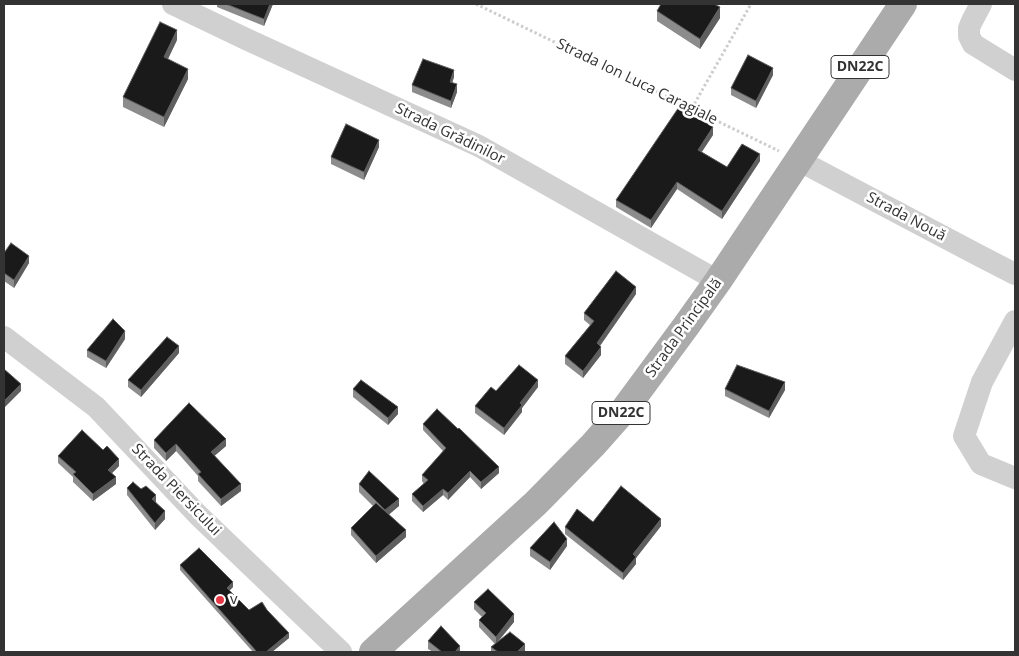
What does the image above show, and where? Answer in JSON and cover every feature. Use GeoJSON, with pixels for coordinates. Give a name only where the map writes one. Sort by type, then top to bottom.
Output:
{"type":"FeatureCollection","features":[{"type":"Feature","properties":{"kind":"main road","name":"Strada Principală"},"geometry":{"type":"LineString","coordinates":[[373,652],[536,503],[593,445],[624,410],[718,281],[903,4]]}},
{"type":"Feature","properties":{"kind":"street","name":"Strada Grădinilor"},"geometry":{"type":"LineString","coordinates":[[173,4],[480,146],[718,281]]}},
{"type":"Feature","properties":{"kind":"street"},"geometry":{"type":"LineString","coordinates":[[976,12],[970,28],[973,44],[1015,70]]}},
{"type":"Feature","properties":{"kind":"street","name":"Strada Nouă"},"geometry":{"type":"LineString","coordinates":[[798,160],[1015,274]]}},
{"type":"Feature","properties":{"kind":"street"},"geometry":{"type":"LineString","coordinates":[[1015,321],[982,382],[964,436],[981,464],[1015,478]]}},
{"type":"Feature","properties":{"kind":"street","name":"Strada Piersicului"},"geometry":{"type":"LineString","coordinates":[[4,337],[96,408],[198,515],[341,652]]}},
{"type":"Feature","properties":{"kind":"path","name":"Strada Ion Luca Caragiale"},"geometry":{"type":"LineString","coordinates":[[476,4],[798,160]]}},
{"type":"Feature","properties":{"kind":"path"},"geometry":{"type":"LineString","coordinates":[[692,108],[751,4]]}},
{"type":"Feature","properties":{"kind":"building"},"geometry":{"type":"Polygon","coordinates":[[[226,4],[270,4],[264,19],[226,4]]]}},
{"type":"Feature","properties":{"kind":"building"},"geometry":{"type":"Polygon","coordinates":[[[661,4],[714,4],[720,7],[700,39],[657,11],[661,4]]]}},
{"type":"Feature","properties":{"kind":"building"},"geometry":{"type":"Polygon","coordinates":[[[160,22],[177,30],[164,57],[188,69],[164,117],[123,97],[160,22]]]}},
{"type":"Feature","properties":{"kind":"building"},"geometry":{"type":"Polygon","coordinates":[[[748,55],[773,68],[756,101],[731,88],[748,55]]]}},
{"type":"Feature","properties":{"kind":"building"},"geometry":{"type":"Polygon","coordinates":[[[423,59],[454,70],[450,82],[457,84],[451,101],[412,85],[423,59]]]}},
{"type":"Feature","properties":{"kind":"building"},"geometry":{"type":"Polygon","coordinates":[[[679,107],[713,127],[698,150],[727,167],[742,144],[760,154],[722,211],[677,182],[651,220],[616,200],[679,107]]]}},
{"type":"Feature","properties":{"kind":"building"},"geometry":{"type":"Polygon","coordinates":[[[346,124],[379,140],[364,172],[331,157],[346,124]]]}},
{"type":"Feature","properties":{"kind":"building"},"geometry":{"type":"Polygon","coordinates":[[[11,243],[29,256],[14,280],[4,273],[4,253],[11,243]]]}},
{"type":"Feature","properties":{"kind":"building"},"geometry":{"type":"Polygon","coordinates":[[[616,271],[636,287],[597,343],[601,347],[583,371],[565,356],[594,321],[584,313],[616,271]]]}},
{"type":"Feature","properties":{"kind":"building"},"geometry":{"type":"Polygon","coordinates":[[[113,319],[125,331],[106,361],[87,350],[113,319]]]}},
{"type":"Feature","properties":{"kind":"building"},"geometry":{"type":"Polygon","coordinates":[[[167,337],[179,346],[141,390],[128,380],[167,337]]]}},
{"type":"Feature","properties":{"kind":"building"},"geometry":{"type":"Polygon","coordinates":[[[519,365],[538,380],[504,428],[475,406],[491,387],[496,391],[519,365]]]}},
{"type":"Feature","properties":{"kind":"building"},"geometry":{"type":"Polygon","coordinates":[[[737,365],[785,382],[769,411],[725,389],[737,365]]]}},
{"type":"Feature","properties":{"kind":"building"},"geometry":{"type":"Polygon","coordinates":[[[4,369],[21,384],[4,401],[4,369]]]}},
{"type":"Feature","properties":{"kind":"building"},"geometry":{"type":"Polygon","coordinates":[[[361,380],[398,407],[388,418],[353,389],[361,380]]]}},
{"type":"Feature","properties":{"kind":"building"},"geometry":{"type":"Polygon","coordinates":[[[189,403],[226,439],[211,452],[241,484],[221,499],[198,474],[201,472],[176,444],[166,453],[154,440],[189,403]]]}},
{"type":"Feature","properties":{"kind":"building"},"geometry":{"type":"Polygon","coordinates":[[[437,409],[499,467],[481,482],[470,471],[448,493],[443,489],[423,506],[412,494],[428,480],[422,475],[446,448],[423,424],[437,409]]]}},
{"type":"Feature","properties":{"kind":"building"},"geometry":{"type":"Polygon","coordinates":[[[82,430],[103,450],[107,446],[119,459],[108,470],[116,477],[93,494],[73,474],[76,472],[58,456],[82,430]]]}},
{"type":"Feature","properties":{"kind":"building"},"geometry":{"type":"Polygon","coordinates":[[[369,471],[399,499],[385,510],[359,484],[369,471]]]}},
{"type":"Feature","properties":{"kind":"building"},"geometry":{"type":"Polygon","coordinates":[[[133,482],[141,489],[146,486],[156,495],[152,499],[165,511],[155,523],[127,488],[133,482]]]}},
{"type":"Feature","properties":{"kind":"building"},"geometry":{"type":"Polygon","coordinates":[[[621,486],[661,519],[633,554],[636,557],[623,573],[565,527],[577,509],[593,522],[621,486]]]}},
{"type":"Feature","properties":{"kind":"building"},"geometry":{"type":"Polygon","coordinates":[[[376,503],[406,530],[376,556],[351,528],[376,503]]]}},
{"type":"Feature","properties":{"kind":"building"},"geometry":{"type":"Polygon","coordinates":[[[554,522],[567,539],[550,562],[530,548],[554,522]]]}},
{"type":"Feature","properties":{"kind":"building"},"geometry":{"type":"Polygon","coordinates":[[[199,548],[233,582],[227,588],[249,610],[262,602],[289,633],[266,652],[257,652],[180,565],[199,548]]]}},
{"type":"Feature","properties":{"kind":"building"},"geometry":{"type":"Polygon","coordinates":[[[488,589],[514,614],[496,637],[479,620],[486,613],[474,602],[488,589]]]}},
{"type":"Feature","properties":{"kind":"building"},"geometry":{"type":"Polygon","coordinates":[[[441,626],[460,646],[455,652],[442,652],[428,641],[441,626]]]}},
{"type":"Feature","properties":{"kind":"building"},"geometry":{"type":"Polygon","coordinates":[[[510,632],[525,644],[517,652],[498,652],[491,647],[510,632]]]}},
{"type":"Feature","properties":{"kind":"place","name":"v"},"geometry":{"type":"Point","coordinates":[220,600]}}]}
